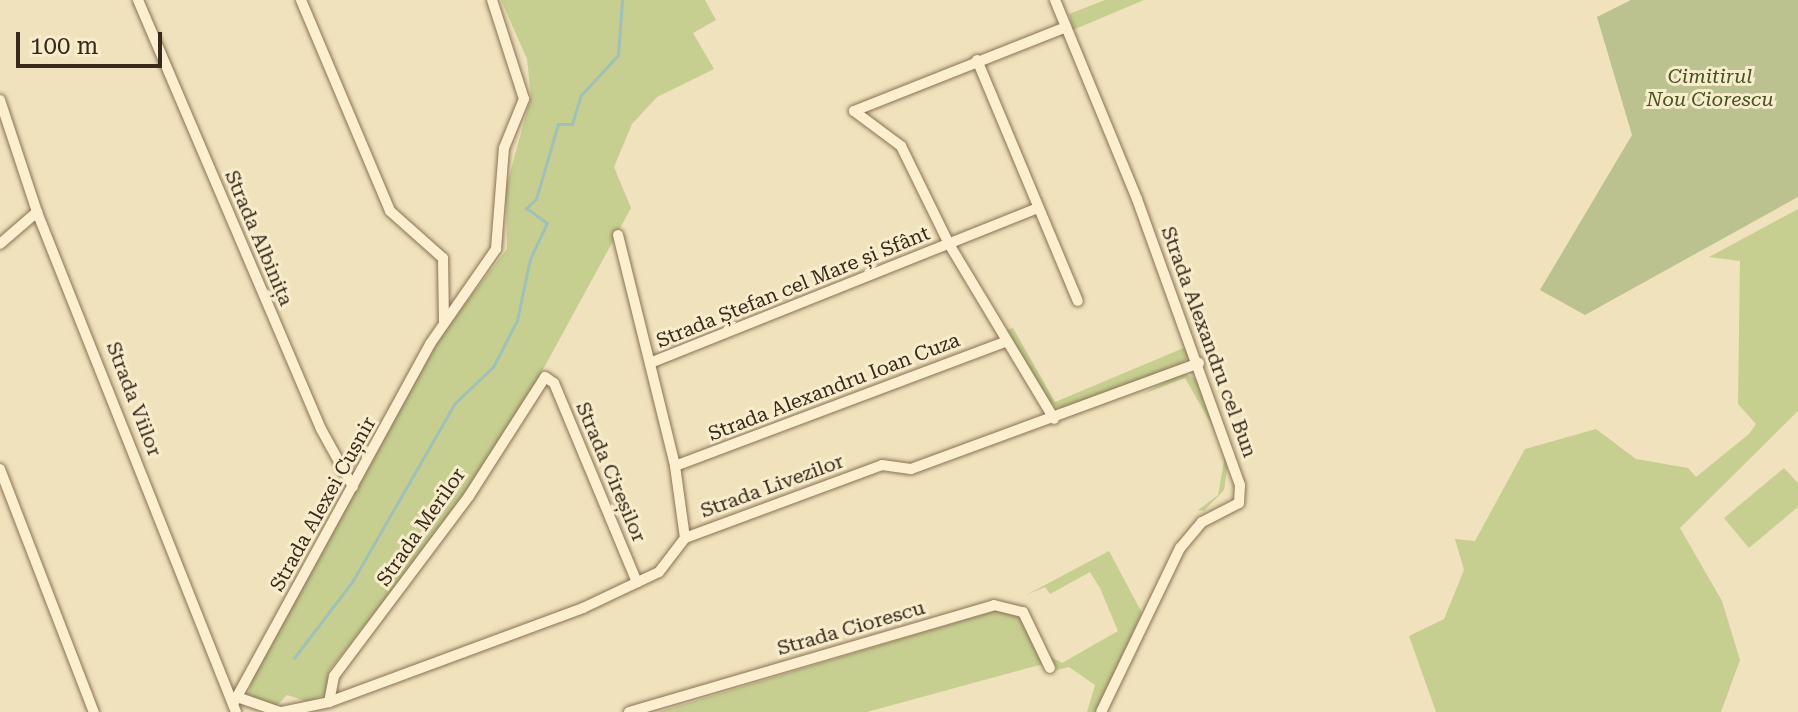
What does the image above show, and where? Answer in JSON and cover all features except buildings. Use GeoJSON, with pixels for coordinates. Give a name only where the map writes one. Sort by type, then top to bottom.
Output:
{"type":"FeatureCollection","features":[{"type":"Feature","properties":{"kind":"street","name":"Strada Albinița"},"geometry":{"type":"LineString","coordinates":[[138,0],[321,429],[353,487]]}},
{"type":"Feature","properties":{"kind":"street"},"geometry":{"type":"LineString","coordinates":[[301,0],[390,211],[443,258],[444,321]]}},
{"type":"Feature","properties":{"kind":"street","name":"Strada Alexei Cușnir"},"geometry":{"type":"LineString","coordinates":[[236,704],[444,321],[473,290],[496,249],[504,148],[524,99],[492,0]]}},
{"type":"Feature","properties":{"kind":"street","name":"Strada Alexandru cel Bun"},"geometry":{"type":"LineString","coordinates":[[1055,0],[1232,449],[1239,503],[1188,535],[1101,712]]}},
{"type":"Feature","properties":{"kind":"street"},"geometry":{"type":"LineString","coordinates":[[1066,27],[977,60],[1078,301]]}},
{"type":"Feature","properties":{"kind":"street","name":"Strada Ștefan cel Mare și Sfânt"},"geometry":{"type":"LineString","coordinates":[[977,60],[854,111],[901,146],[949,244],[1005,342],[1054,419]]}},
{"type":"Feature","properties":{"kind":"street","name":"Strada Viilor"},"geometry":{"type":"LineString","coordinates":[[0,100],[37,212],[236,704]]}},
{"type":"Feature","properties":{"kind":"street","name":"Strada Ștefan cel Mare și Sfânt"},"geometry":{"type":"LineString","coordinates":[[650,363],[1038,208]]}},
{"type":"Feature","properties":{"kind":"street"},"geometry":{"type":"LineString","coordinates":[[0,244],[37,212]]}},
{"type":"Feature","properties":{"kind":"street"},"geometry":{"type":"LineString","coordinates":[[618,235],[675,466],[685,538]]}},
{"type":"Feature","properties":{"kind":"street","name":"Strada Alexandru Ioan Cuza"},"geometry":{"type":"LineString","coordinates":[[675,466],[1005,342]]}},
{"type":"Feature","properties":{"kind":"street","name":"Strada Livezilor"},"geometry":{"type":"LineString","coordinates":[[236,704],[281,712],[329,702],[637,582],[670,564],[685,538],[882,465],[900,472],[1054,419],[1199,363]]}},
{"type":"Feature","properties":{"kind":"street","name":"Strada Cireșilor"},"geometry":{"type":"LineString","coordinates":[[548,377],[637,582]]}},
{"type":"Feature","properties":{"kind":"street","name":"Strada Merilor"},"geometry":{"type":"LineString","coordinates":[[329,702],[334,676],[548,377]]}},
{"type":"Feature","properties":{"kind":"street"},"geometry":{"type":"LineString","coordinates":[[0,469],[94,712]]}},
{"type":"Feature","properties":{"kind":"street","name":"Strada Ciorescu"},"geometry":{"type":"LineString","coordinates":[[629,712],[994,605],[1023,612],[1050,668]]}},
{"type":"Feature","properties":{"kind":"green space"},"geometry":{"type":"Polygon","coordinates":[[[501,0],[705,0],[716,20],[693,33],[714,69],[657,97],[632,124],[614,167],[631,208],[521,410],[470,490],[329,671],[326,694],[309,702],[287,695],[276,707],[248,695],[255,668],[442,334],[507,249],[506,188],[531,96],[527,59],[501,0]]]}},
{"type":"Feature","properties":{"kind":"green space"},"geometry":{"type":"Polygon","coordinates":[[[1105,0],[1144,0],[1073,30],[1069,14],[1105,0]]]}},
{"type":"Feature","properties":{"kind":"green space","name":"Cimitirul Nou Ciorescu"},"geometry":{"type":"Polygon","coordinates":[[[1631,0],[1798,0],[1798,197],[1585,315],[1540,290],[1632,135],[1597,17],[1631,0]]]}},
{"type":"Feature","properties":{"kind":"green space"},"geometry":{"type":"Polygon","coordinates":[[[1798,209],[1798,411],[1680,528],[1722,601],[1740,660],[1721,712],[1436,712],[1409,636],[1444,619],[1464,570],[1455,539],[1475,541],[1525,449],[1596,429],[1636,459],[1688,468],[1696,477],[1749,434],[1756,424],[1738,404],[1740,261],[1709,257],[1798,209]]]}},
{"type":"Feature","properties":{"kind":"green space"},"geometry":{"type":"Polygon","coordinates":[[[1013,328],[1055,402],[1186,347],[1189,355],[1181,367],[1065,411],[1047,402],[1004,331],[1013,328]]]}},
{"type":"Feature","properties":{"kind":"green space"},"geometry":{"type":"Polygon","coordinates":[[[1181,373],[1198,379],[1229,457],[1224,490],[1204,511],[1198,510],[1218,495],[1226,450],[1185,378],[1143,394],[1181,373]]]}},
{"type":"Feature","properties":{"kind":"green space"},"geometry":{"type":"Polygon","coordinates":[[[1784,468],[1798,483],[1798,507],[1749,548],[1724,518],[1784,468]]]}},
{"type":"Feature","properties":{"kind":"green space"},"geometry":{"type":"Polygon","coordinates":[[[1109,551],[1142,613],[1096,712],[1087,712],[1095,685],[1069,667],[1057,670],[1051,657],[1062,663],[1118,631],[1100,588],[1090,572],[1050,594],[1045,587],[1026,595],[1109,551]]]}},
{"type":"Feature","properties":{"kind":"green space"},"geometry":{"type":"Polygon","coordinates":[[[1001,609],[1021,614],[1043,664],[867,712],[658,712],[1001,609]]]}},
{"type":"Feature","properties":{"kind":"waterway"},"geometry":{"type":"LineString","coordinates":[[294,658],[352,582],[455,403],[493,367],[517,320],[530,259],[547,223],[526,208],[536,199],[558,124],[572,124],[581,95],[618,55],[622,0]]}}]}
